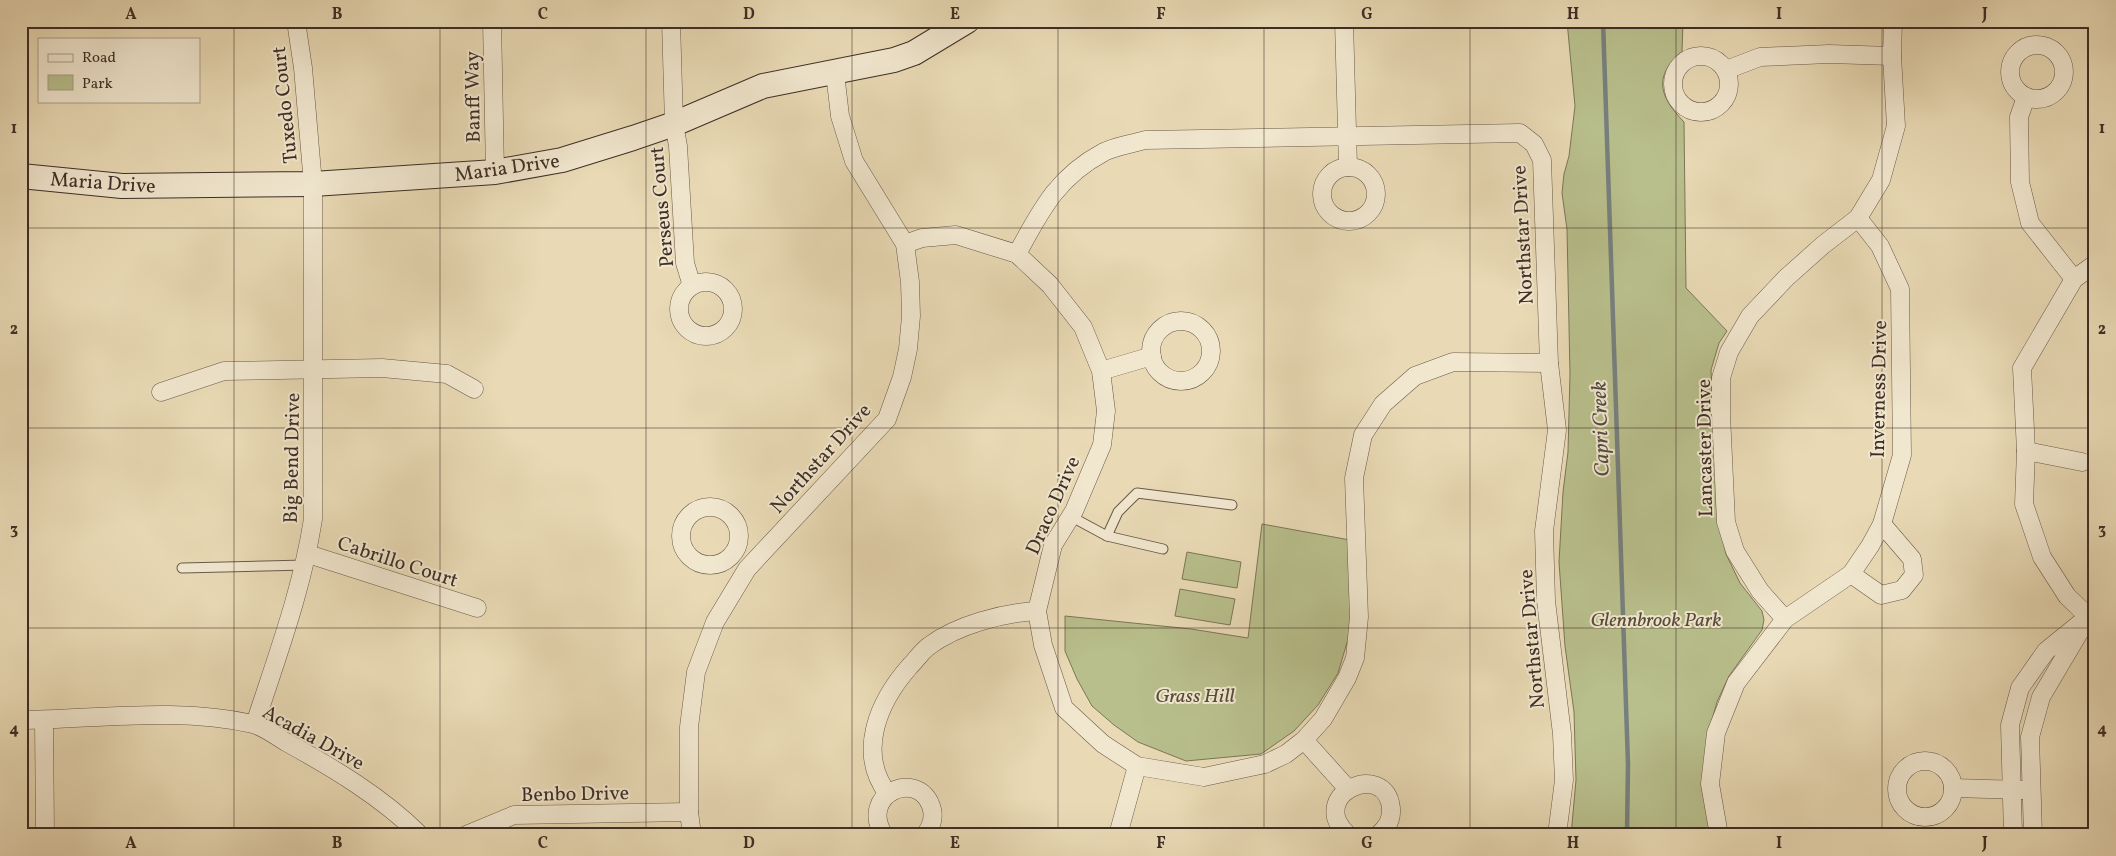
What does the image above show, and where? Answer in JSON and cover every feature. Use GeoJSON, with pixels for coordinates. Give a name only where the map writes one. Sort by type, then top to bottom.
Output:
{"type":"FeatureCollection","features":[{"type":"Feature","properties":{"kind":"street","name":"Tuxedo Court"},"geometry":{"type":"LineString","coordinates":[[296,21],[303,68],[313,184]]}},
{"type":"Feature","properties":{"kind":"street","name":"Banff Way"},"geometry":{"type":"LineString","coordinates":[[492,21],[495,172]]}},
{"type":"Feature","properties":{"kind":"street","name":"Perseus Court"},"geometry":{"type":"LineString","coordinates":[[672,21],[674,124],[678,146],[685,263],[692,286]]}},
{"type":"Feature","properties":{"kind":"street","name":"Maria Drive"},"geometry":{"type":"LineString","coordinates":[[21,176],[122,186],[313,184],[495,172],[562,160],[674,124],[763,86],[871,66],[914,53],[967,21]]}},
{"type":"Feature","properties":{"kind":"street"},"geometry":{"type":"LineString","coordinates":[[1344,21],[1348,167]]}},
{"type":"Feature","properties":{"kind":"street","name":"Lancaster Drive"},"geometry":{"type":"LineString","coordinates":[[1785,618],[1760,591],[1735,551],[1726,522],[1721,415],[1722,378],[1729,352],[1750,316],[1786,278],[1823,245],[1858,218],[1881,180],[1896,126],[1892,56],[1893,21]]}},
{"type":"Feature","properties":{"kind":"street"},"geometry":{"type":"LineString","coordinates":[[1726,70],[1760,57],[1828,54],[1892,56]]}},
{"type":"Feature","properties":{"kind":"street","name":"Northstar Drive"},"geometry":{"type":"LineString","coordinates":[[692,835],[689,812],[689,727],[696,672],[715,622],[747,569],[887,419],[902,377],[908,349],[911,316],[910,282],[905,244],[854,161],[840,116],[835,73]]}},
{"type":"Feature","properties":{"kind":"street"},"geometry":{"type":"LineString","coordinates":[[2026,97],[2019,117],[2020,182],[2030,223],[2074,279]]}},
{"type":"Feature","properties":{"kind":"street","name":"Northstar Drive"},"geometry":{"type":"LineString","coordinates":[[1017,254],[1044,204],[1066,178],[1105,152],[1145,140],[1520,133],[1534,144],[1542,160],[1549,363],[1557,430],[1544,531],[1546,601],[1562,734],[1564,780],[1557,835]]}},
{"type":"Feature","properties":{"kind":"street","name":"Big Bend Drive"},"geometry":{"type":"LineString","coordinates":[[255,724],[283,645],[306,560],[313,519],[313,184]]}},
{"type":"Feature","properties":{"kind":"street","name":"Inverness Drive"},"geometry":{"type":"LineString","coordinates":[[1718,835],[1710,784],[1716,733],[1736,683],[1785,618],[1852,574],[1882,524],[1902,455],[1900,290],[1880,246],[1858,218]]}},
{"type":"Feature","properties":{"kind":"street","name":"Draco Drive"},"geometry":{"type":"LineString","coordinates":[[905,244],[922,238],[956,235],[1017,254],[1050,285],[1083,327],[1101,370],[1106,410],[1102,445],[1088,480],[1054,546],[1037,610],[1043,645],[1064,708],[1103,744],[1137,766],[1204,777],[1265,764],[1286,754],[1304,740],[1328,712],[1347,678],[1355,658],[1359,616],[1354,478],[1363,435],[1383,404],[1415,376],[1453,362],[1549,363]]}},
{"type":"Feature","properties":{"kind":"street"},"geometry":{"type":"LineString","coordinates":[[2091,620],[2067,596],[2042,557],[2024,504],[2026,451],[2022,368],[2074,279],[2095,264]]}},
{"type":"Feature","properties":{"kind":"street"},"geometry":{"type":"LineString","coordinates":[[1101,370],[1152,356]]}},
{"type":"Feature","properties":{"kind":"street"},"geometry":{"type":"LineString","coordinates":[[161,392],[224,371],[382,368],[447,374],[474,389]]}},
{"type":"Feature","properties":{"kind":"street"},"geometry":{"type":"LineString","coordinates":[[2026,451],[2082,462]]}},
{"type":"Feature","properties":{"kind":"street"},"geometry":{"type":"LineString","coordinates":[[1852,574],[1882,595],[1902,590],[1914,575],[1912,559],[1882,524]]}},
{"type":"Feature","properties":{"kind":"street"},"geometry":{"type":"LineString","coordinates":[[731,555],[747,569]]}},
{"type":"Feature","properties":{"kind":"street","name":"Cabrillo Court"},"geometry":{"type":"LineString","coordinates":[[306,560],[477,608]]}},
{"type":"Feature","properties":{"kind":"street"},"geometry":{"type":"LineString","coordinates":[[888,794],[878,781],[871,755],[876,721],[897,681],[928,646],[969,625],[1018,612],[1037,610]]}},
{"type":"Feature","properties":{"kind":"street"},"geometry":{"type":"LineString","coordinates":[[2013,835],[2010,725],[2020,688],[2046,651],[2091,620]]}},
{"type":"Feature","properties":{"kind":"street"},"geometry":{"type":"LineString","coordinates":[[2033,835],[2030,737],[2040,697],[2091,620]]}},
{"type":"Feature","properties":{"kind":"street","name":"Acadia Drive"},"geometry":{"type":"LineString","coordinates":[[21,720],[187,715],[255,724],[313,757],[365,790],[408,823],[420,835]]}},
{"type":"Feature","properties":{"kind":"street"},"geometry":{"type":"LineString","coordinates":[[44,720],[45,835]]}},
{"type":"Feature","properties":{"kind":"street"},"geometry":{"type":"LineString","coordinates":[[1304,740],[1348,789]]}},
{"type":"Feature","properties":{"kind":"street"},"geometry":{"type":"LineString","coordinates":[[1118,835],[1137,766]]}},
{"type":"Feature","properties":{"kind":"street"},"geometry":{"type":"LineString","coordinates":[[1348,835],[1342,829],[1336,812],[1337,803],[1348,789],[1356,785],[1374,786],[1388,798],[1391,806],[1391,815],[1388,824],[1378,835]]}},
{"type":"Feature","properties":{"kind":"street"},"geometry":{"type":"LineString","coordinates":[[884,835],[879,827],[878,809],[888,794],[896,789],[906,788],[915,789],[924,794],[933,810],[933,820],[926,835]]}},
{"type":"Feature","properties":{"kind":"street"},"geometry":{"type":"LineString","coordinates":[[1953,788],[2032,790]]}},
{"type":"Feature","properties":{"kind":"street","name":"Benbo Drive"},"geometry":{"type":"LineString","coordinates":[[466,835],[514,815],[689,812]]}},
{"type":"Feature","properties":{"kind":"lane"},"geometry":{"type":"LineString","coordinates":[[1107,536],[1118,512],[1138,493],[1232,505]]}},
{"type":"Feature","properties":{"kind":"lane"},"geometry":{"type":"LineString","coordinates":[[1070,516],[1107,536],[1163,550]]}},
{"type":"Feature","properties":{"kind":"lane"},"geometry":{"type":"LineString","coordinates":[[182,568],[306,560]]}},
{"type":"Feature","properties":{"kind":"green space","name":"Glennbrook Park"},"geometry":{"type":"Polygon","coordinates":[[[1567,21],[1683,21],[1682,52],[1666,70],[1663,87],[1669,104],[1684,122],[1686,288],[1727,331],[1719,343],[1711,370],[1718,521],[1726,554],[1740,583],[1762,611],[1764,620],[1762,630],[1729,676],[1717,702],[1708,734],[1702,784],[1710,835],[1571,835],[1576,780],[1574,712],[1565,646],[1559,562],[1563,492],[1568,452],[1570,374],[1567,229],[1562,193],[1575,106],[1567,21]]]}},
{"type":"Feature","properties":{"kind":"green space","name":"Grass Hill"},"geometry":{"type":"Polygon","coordinates":[[[1262,524],[1350,540],[1351,629],[1338,673],[1318,705],[1294,731],[1261,754],[1186,761],[1138,742],[1092,706],[1077,679],[1065,651],[1065,616],[1191,629],[1248,638],[1262,524]]]}},
{"type":"Feature","properties":{"kind":"green space"},"geometry":{"type":"Polygon","coordinates":[[[1187,552],[1241,562],[1237,588],[1182,579],[1187,552]]]}},
{"type":"Feature","properties":{"kind":"green space"},"geometry":{"type":"Polygon","coordinates":[[[1180,589],[1235,599],[1230,625],[1175,616],[1180,589]]]}},
{"type":"Feature","properties":{"kind":"waterway","name":"Capri Creek"},"geometry":{"type":"LineString","coordinates":[[1603,21],[1628,764],[1627,835]]}}]}
